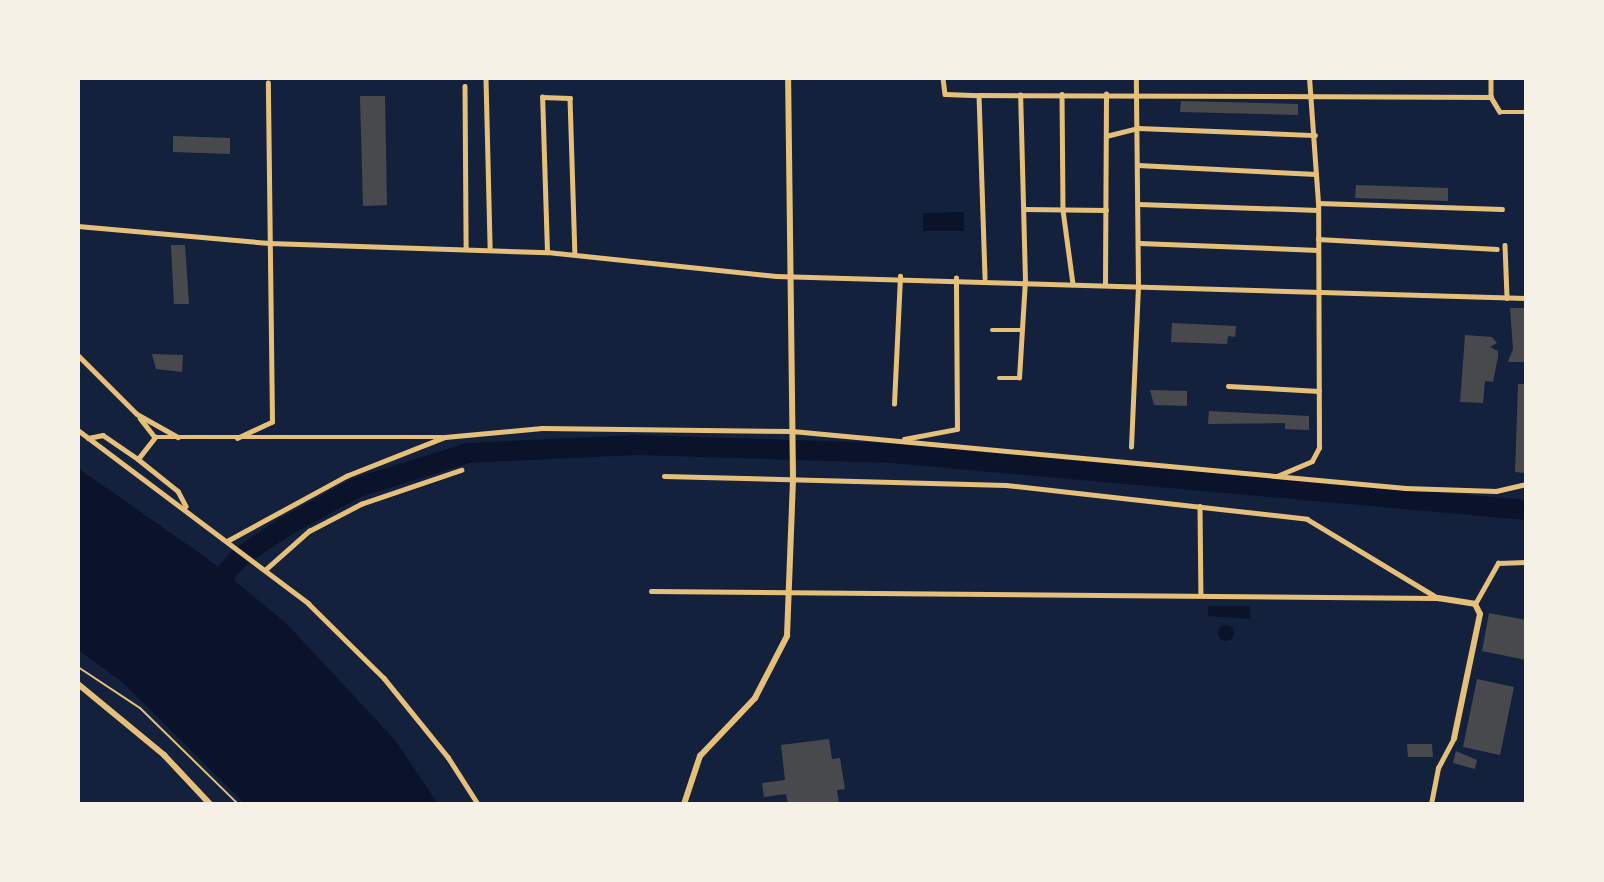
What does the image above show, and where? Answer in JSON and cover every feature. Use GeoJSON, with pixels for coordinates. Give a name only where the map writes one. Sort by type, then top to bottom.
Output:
{"type":"FeatureCollection","features":[{"type":"Feature","properties":{"kind":"street"},"geometry":{"type":"LineString","coordinates":[[684,804],[700,756],[773,672],[787,636],[791,589],[793,478],[788,78]]}},
{"type":"Feature","properties":{"kind":"street"},"geometry":{"type":"LineString","coordinates":[[943,78],[945,94],[1491,97]]}},
{"type":"Feature","properties":{"kind":"street"},"geometry":{"type":"LineString","coordinates":[[1131,447],[1139,243],[1136,78]]}},
{"type":"Feature","properties":{"kind":"street"},"geometry":{"type":"LineString","coordinates":[[1275,477],[1312,461],[1319,448],[1318,203],[1315,135],[1309,78]]}},
{"type":"Feature","properties":{"kind":"street"},"geometry":{"type":"LineString","coordinates":[[1491,78],[1491,97],[1500,112],[1526,112]]}},
{"type":"Feature","properties":{"kind":"street"},"geometry":{"type":"LineString","coordinates":[[486,79],[490,248]]}},
{"type":"Feature","properties":{"kind":"street"},"geometry":{"type":"LineString","coordinates":[[232,439],[272,422],[268,82]]}},
{"type":"Feature","properties":{"kind":"street"},"geometry":{"type":"LineString","coordinates":[[465,86],[466,247]]}},
{"type":"Feature","properties":{"kind":"street"},"geometry":{"type":"LineString","coordinates":[[1062,94],[1063,210],[1073,284]]}},
{"type":"Feature","properties":{"kind":"street"},"geometry":{"type":"LineString","coordinates":[[1105,285],[1106,94]]}},
{"type":"Feature","properties":{"kind":"street"},"geometry":{"type":"LineString","coordinates":[[979,95],[985,278]]}},
{"type":"Feature","properties":{"kind":"street"},"geometry":{"type":"LineString","coordinates":[[999,378],[1019,378],[1025,281],[1020,95]]}},
{"type":"Feature","properties":{"kind":"street"},"geometry":{"type":"LineString","coordinates":[[547,252],[542,97],[570,98],[575,254]]}},
{"type":"Feature","properties":{"kind":"street"},"geometry":{"type":"LineString","coordinates":[[1106,136],[1138,128],[1315,135]]}},
{"type":"Feature","properties":{"kind":"street"},"geometry":{"type":"LineString","coordinates":[[1138,165],[1316,174]]}},
{"type":"Feature","properties":{"kind":"street"},"geometry":{"type":"LineString","coordinates":[[1318,203],[1502,209]]}},
{"type":"Feature","properties":{"kind":"street"},"geometry":{"type":"LineString","coordinates":[[1138,204],[1318,210]]}},
{"type":"Feature","properties":{"kind":"street"},"geometry":{"type":"LineString","coordinates":[[1024,209],[1106,210]]}},
{"type":"Feature","properties":{"kind":"street"},"geometry":{"type":"LineString","coordinates":[[78,226],[269,243],[490,248],[790,274],[985,278],[1073,284],[1526,298]]}},
{"type":"Feature","properties":{"kind":"street"},"geometry":{"type":"LineString","coordinates":[[1318,239],[1497,249]]}},
{"type":"Feature","properties":{"kind":"street"},"geometry":{"type":"LineString","coordinates":[[1139,243],[1318,250]]}},
{"type":"Feature","properties":{"kind":"street"},"geometry":{"type":"LineString","coordinates":[[1505,245],[1507,298]]}},
{"type":"Feature","properties":{"kind":"street"},"geometry":{"type":"LineString","coordinates":[[894,405],[900,276]]}},
{"type":"Feature","properties":{"kind":"street"},"geometry":{"type":"LineString","coordinates":[[904,439],[957,429],[956,278]]}},
{"type":"Feature","properties":{"kind":"street"},"geometry":{"type":"LineString","coordinates":[[992,330],[1021,330]]}},
{"type":"Feature","properties":{"kind":"street"},"geometry":{"type":"LineString","coordinates":[[78,355],[137,414],[155,437]]}},
{"type":"Feature","properties":{"kind":"street"},"geometry":{"type":"LineString","coordinates":[[1228,386],[1319,391]]}},
{"type":"Feature","properties":{"kind":"street"},"geometry":{"type":"LineString","coordinates":[[137,414],[178,437]]}},
{"type":"Feature","properties":{"kind":"street"},"geometry":{"type":"LineString","coordinates":[[155,437],[232,439],[445,437],[542,428],[792,431],[904,439],[1275,477],[1496,491],[1526,484]]}},
{"type":"Feature","properties":{"kind":"street"},"geometry":{"type":"LineString","coordinates":[[78,430],[186,507],[228,543],[308,603],[384,678],[448,757],[478,804]]}},
{"type":"Feature","properties":{"kind":"street"},"geometry":{"type":"LineString","coordinates":[[88,438],[103,435],[138,459],[178,491],[186,507]]}},
{"type":"Feature","properties":{"kind":"street"},"geometry":{"type":"LineString","coordinates":[[138,459],[155,437]]}},
{"type":"Feature","properties":{"kind":"street"},"geometry":{"type":"LineString","coordinates":[[228,543],[346,476],[445,437]]}},
{"type":"Feature","properties":{"kind":"street"},"geometry":{"type":"LineString","coordinates":[[262,569],[309,531],[361,504],[461,470]]}},
{"type":"Feature","properties":{"kind":"street"},"geometry":{"type":"LineString","coordinates":[[664,476],[1006,485],[1307,519],[1438,598]]}},
{"type":"Feature","properties":{"kind":"street"},"geometry":{"type":"LineString","coordinates":[[1200,506],[1201,596]]}},
{"type":"Feature","properties":{"kind":"street"},"geometry":{"type":"LineString","coordinates":[[1475,604],[1498,563],[1526,562]]}},
{"type":"Feature","properties":{"kind":"street"},"geometry":{"type":"LineString","coordinates":[[651,591],[791,589],[1438,598],[1475,604]]}},
{"type":"Feature","properties":{"kind":"street"},"geometry":{"type":"LineString","coordinates":[[1431,804],[1438,768],[1454,738],[1480,614],[1475,604]]}},
{"type":"Feature","properties":{"kind":"street"},"geometry":{"type":"LineString","coordinates":[[78,684],[164,755],[210,804]]}},
{"type":"Feature","properties":{"kind":"path"},"geometry":{"type":"LineString","coordinates":[[78,667],[140,708],[238,804]]}},
{"type":"Feature","properties":{"kind":"water"},"geometry":{"type":"Polygon","coordinates":[[[964,212],[964,231],[923,231],[923,213],[964,212]]]}},
{"type":"Feature","properties":{"kind":"water"},"geometry":{"type":"Polygon","coordinates":[[[78,468],[208,559],[286,623],[395,740],[438,804],[245,804],[122,682],[78,650],[78,468]]]}},
{"type":"Feature","properties":{"kind":"water"},"geometry":{"type":"Polygon","coordinates":[[[1208,606],[1250,606],[1250,619],[1208,616],[1208,606]]]}},
{"type":"Feature","properties":{"kind":"water"},"geometry":{"type":"Polygon","coordinates":[[[1226,625],[1232,627],[1234,633],[1232,639],[1226,641],[1220,639],[1218,633],[1220,627],[1226,625]]]}},
{"type":"Feature","properties":{"kind":"building"},"geometry":{"type":"Polygon","coordinates":[[[360,96],[385,96],[387,205],[363,206],[360,96]]]}},
{"type":"Feature","properties":{"kind":"building"},"geometry":{"type":"Polygon","coordinates":[[[1181,101],[1298,104],[1298,115],[1180,112],[1181,101]]]}},
{"type":"Feature","properties":{"kind":"building"},"geometry":{"type":"Polygon","coordinates":[[[173,136],[230,138],[230,154],[173,152],[173,136]]]}},
{"type":"Feature","properties":{"kind":"building"},"geometry":{"type":"Polygon","coordinates":[[[1356,185],[1448,188],[1448,201],[1355,198],[1356,185]]]}},
{"type":"Feature","properties":{"kind":"building"},"geometry":{"type":"Polygon","coordinates":[[[171,245],[185,245],[189,304],[174,304],[171,245]]]}},
{"type":"Feature","properties":{"kind":"building"},"geometry":{"type":"Polygon","coordinates":[[[1510,308],[1526,308],[1526,362],[1508,362],[1513,349],[1510,308]]]}},
{"type":"Feature","properties":{"kind":"building"},"geometry":{"type":"Polygon","coordinates":[[[1172,323],[1236,326],[1235,337],[1228,336],[1227,344],[1171,342],[1172,323]]]}},
{"type":"Feature","properties":{"kind":"building"},"geometry":{"type":"Polygon","coordinates":[[[1465,335],[1492,337],[1497,343],[1490,347],[1498,351],[1498,357],[1493,382],[1485,381],[1483,403],[1460,402],[1465,335]]]}},
{"type":"Feature","properties":{"kind":"building"},"geometry":{"type":"Polygon","coordinates":[[[152,354],[183,355],[182,372],[156,369],[152,354]]]}},
{"type":"Feature","properties":{"kind":"building"},"geometry":{"type":"Polygon","coordinates":[[[1518,384],[1526,384],[1526,473],[1515,472],[1518,384]]]}},
{"type":"Feature","properties":{"kind":"building"},"geometry":{"type":"Polygon","coordinates":[[[1150,390],[1187,391],[1187,406],[1154,405],[1150,390]]]}},
{"type":"Feature","properties":{"kind":"building"},"geometry":{"type":"Polygon","coordinates":[[[1209,411],[1309,416],[1309,430],[1285,429],[1285,423],[1208,424],[1209,411]]]}},
{"type":"Feature","properties":{"kind":"building"},"geometry":{"type":"Polygon","coordinates":[[[1489,613],[1526,620],[1526,660],[1482,651],[1489,613]]]}},
{"type":"Feature","properties":{"kind":"building"},"geometry":{"type":"Polygon","coordinates":[[[1477,679],[1514,687],[1500,755],[1463,747],[1477,679]]]}},
{"type":"Feature","properties":{"kind":"building"},"geometry":{"type":"Polygon","coordinates":[[[829,739],[832,759],[840,758],[845,789],[837,790],[839,804],[788,804],[786,794],[764,797],[762,783],[785,780],[781,745],[829,739]]]}},
{"type":"Feature","properties":{"kind":"building"},"geometry":{"type":"Polygon","coordinates":[[[1407,744],[1432,744],[1433,757],[1408,757],[1407,744]]]}},
{"type":"Feature","properties":{"kind":"building"},"geometry":{"type":"Polygon","coordinates":[[[1456,751],[1477,760],[1475,769],[1453,763],[1456,751]]]}},
{"type":"Feature","properties":{"kind":"waterway"},"geometry":{"type":"LineString","coordinates":[[208,593],[240,557],[283,528],[356,488],[468,453],[637,445],[891,453],[1526,510]]}}]}
